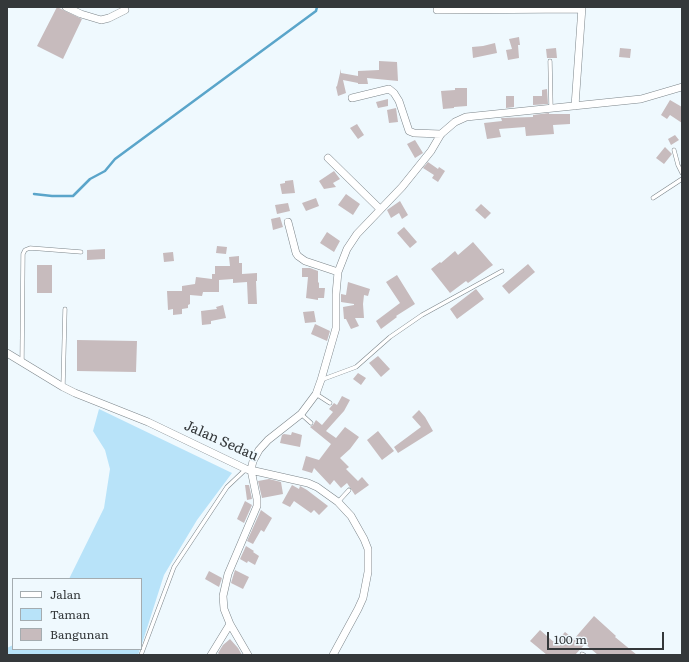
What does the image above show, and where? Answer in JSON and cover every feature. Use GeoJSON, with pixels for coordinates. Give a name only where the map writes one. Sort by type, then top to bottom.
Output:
{"type":"FeatureCollection","features":[{"type":"Feature","properties":{"kind":"street"},"geometry":{"type":"LineString","coordinates":[[66,7],[81,14],[101,20],[109,18],[125,10]]}},
{"type":"Feature","properties":{"kind":"street"},"geometry":{"type":"LineString","coordinates":[[437,10],[582,8],[575,106]]}},
{"type":"Feature","properties":{"kind":"street"},"geometry":{"type":"LineString","coordinates":[[248,655],[230,624],[223,603],[226,580],[257,506],[257,499],[248,470],[258,450],[280,430],[301,414],[316,394],[336,328],[336,294],[338,272],[347,249],[356,234],[390,200],[418,168],[441,134],[450,125],[466,117],[641,99],[682,87]]}},
{"type":"Feature","properties":{"kind":"street"},"geometry":{"type":"LineString","coordinates":[[352,98],[390,89],[399,101],[409,131],[414,133],[441,134]]}},
{"type":"Feature","properties":{"kind":"street"},"geometry":{"type":"LineString","coordinates":[[328,158],[380,209]]}},
{"type":"Feature","properties":{"kind":"street"},"geometry":{"type":"LineString","coordinates":[[288,222],[298,256],[305,261],[338,272]]}},
{"type":"Feature","properties":{"kind":"street","name":"Jalan Sedau"},"geometry":{"type":"LineString","coordinates":[[7,353],[62,387],[84,398],[148,422],[248,470],[308,483],[317,487],[338,502],[351,516],[364,539],[368,549],[368,572],[363,598],[333,655]]}},
{"type":"Feature","properties":{"kind":"street"},"geometry":{"type":"LineString","coordinates":[[210,655],[230,624]]}},
{"type":"Feature","properties":{"kind":"lane"},"geometry":{"type":"LineString","coordinates":[[550,61],[551,109]]}},
{"type":"Feature","properties":{"kind":"lane"},"geometry":{"type":"LineString","coordinates":[[674,150],[682,173]]}},
{"type":"Feature","properties":{"kind":"lane"},"geometry":{"type":"LineString","coordinates":[[653,198],[682,179]]}},
{"type":"Feature","properties":{"kind":"lane"},"geometry":{"type":"LineString","coordinates":[[22,362],[23,254],[30,248],[81,252]]}},
{"type":"Feature","properties":{"kind":"lane"},"geometry":{"type":"LineString","coordinates":[[321,380],[356,366],[390,337],[422,315],[502,271]]}},
{"type":"Feature","properties":{"kind":"lane"},"geometry":{"type":"LineString","coordinates":[[62,387],[64,309]]}},
{"type":"Feature","properties":{"kind":"lane"},"geometry":{"type":"LineString","coordinates":[[316,394],[330,403]]}},
{"type":"Feature","properties":{"kind":"lane"},"geometry":{"type":"LineString","coordinates":[[301,414],[311,423]]}},
{"type":"Feature","properties":{"kind":"lane"},"geometry":{"type":"LineString","coordinates":[[141,655],[174,567],[227,487],[248,470]]}},
{"type":"Feature","properties":{"kind":"lane"},"geometry":{"type":"LineString","coordinates":[[338,502],[349,490]]}},
{"type":"Feature","properties":{"kind":"green space"},"geometry":{"type":"Polygon","coordinates":[[[99,409],[232,473],[197,520],[164,575],[142,644],[142,578],[69,578],[104,508],[110,469],[105,450],[93,431],[99,409]]]}},
{"type":"Feature","properties":{"kind":"green space"},"geometry":{"type":"Polygon","coordinates":[[[12,646],[12,650],[140,650],[138,655],[7,655],[7,648],[12,646]]]}},
{"type":"Feature","properties":{"kind":"building"},"geometry":{"type":"Polygon","coordinates":[[[57,7],[82,19],[63,59],[37,46],[57,7]]]}},
{"type":"Feature","properties":{"kind":"building"},"geometry":{"type":"Polygon","coordinates":[[[519,37],[519,58],[508,60],[506,50],[512,49],[509,39],[519,37]]]}},
{"type":"Feature","properties":{"kind":"building"},"geometry":{"type":"Polygon","coordinates":[[[495,43],[497,53],[473,58],[472,47],[495,43]]]}},
{"type":"Feature","properties":{"kind":"building"},"geometry":{"type":"Polygon","coordinates":[[[556,48],[557,58],[547,58],[546,49],[556,48]]]}},
{"type":"Feature","properties":{"kind":"building"},"geometry":{"type":"Polygon","coordinates":[[[620,48],[631,49],[630,58],[619,57],[620,48]]]}},
{"type":"Feature","properties":{"kind":"building"},"geometry":{"type":"Polygon","coordinates":[[[379,61],[397,62],[398,81],[367,78],[368,84],[358,84],[343,80],[346,93],[338,96],[336,87],[341,69],[341,73],[358,76],[358,71],[379,70],[379,61]]]}},
{"type":"Feature","properties":{"kind":"building"},"geometry":{"type":"Polygon","coordinates":[[[455,88],[467,88],[467,106],[443,109],[441,91],[455,90],[455,88]]]}},
{"type":"Feature","properties":{"kind":"building"},"geometry":{"type":"Polygon","coordinates":[[[547,89],[548,104],[533,105],[533,96],[542,96],[542,90],[547,89]]]}},
{"type":"Feature","properties":{"kind":"building"},"geometry":{"type":"Polygon","coordinates":[[[506,96],[514,96],[514,107],[506,108],[506,96]]]}},
{"type":"Feature","properties":{"kind":"building"},"geometry":{"type":"Polygon","coordinates":[[[388,99],[388,106],[378,108],[376,102],[388,99]]]}},
{"type":"Feature","properties":{"kind":"building"},"geometry":{"type":"Polygon","coordinates":[[[670,100],[682,107],[682,123],[670,115],[667,119],[661,115],[670,100]]]}},
{"type":"Feature","properties":{"kind":"building"},"geometry":{"type":"Polygon","coordinates":[[[396,108],[398,122],[389,123],[387,110],[396,108]]]}},
{"type":"Feature","properties":{"kind":"building"},"geometry":{"type":"Polygon","coordinates":[[[549,113],[570,114],[570,124],[553,125],[554,134],[526,136],[525,127],[499,129],[501,137],[487,139],[484,123],[502,121],[501,118],[533,117],[533,115],[549,113]]]}},
{"type":"Feature","properties":{"kind":"building"},"geometry":{"type":"Polygon","coordinates":[[[357,124],[364,135],[358,139],[350,128],[357,124]]]}},
{"type":"Feature","properties":{"kind":"building"},"geometry":{"type":"Polygon","coordinates":[[[675,135],[679,140],[671,145],[668,139],[675,135]]]}},
{"type":"Feature","properties":{"kind":"building"},"geometry":{"type":"Polygon","coordinates":[[[415,140],[423,153],[415,158],[407,144],[415,140]]]}},
{"type":"Feature","properties":{"kind":"building"},"geometry":{"type":"Polygon","coordinates":[[[665,147],[672,154],[664,164],[656,158],[665,147]]]}},
{"type":"Feature","properties":{"kind":"building"},"geometry":{"type":"Polygon","coordinates":[[[428,162],[438,169],[439,167],[445,171],[438,182],[432,178],[434,175],[423,168],[428,162]]]}},
{"type":"Feature","properties":{"kind":"building"},"geometry":{"type":"Polygon","coordinates":[[[334,171],[340,179],[333,183],[336,187],[324,189],[319,181],[334,171]]]}},
{"type":"Feature","properties":{"kind":"building"},"geometry":{"type":"Polygon","coordinates":[[[293,180],[295,193],[282,194],[280,184],[285,183],[285,181],[293,180]]]}},
{"type":"Feature","properties":{"kind":"building"},"geometry":{"type":"Polygon","coordinates":[[[346,194],[360,204],[353,215],[338,205],[346,194]]]}},
{"type":"Feature","properties":{"kind":"building"},"geometry":{"type":"Polygon","coordinates":[[[316,198],[319,206],[306,211],[302,203],[316,198]]]}},
{"type":"Feature","properties":{"kind":"building"},"geometry":{"type":"Polygon","coordinates":[[[400,201],[408,215],[402,219],[399,213],[391,218],[387,210],[400,201]]]}},
{"type":"Feature","properties":{"kind":"building"},"geometry":{"type":"Polygon","coordinates":[[[288,203],[290,211],[277,214],[275,205],[288,203]]]}},
{"type":"Feature","properties":{"kind":"building"},"geometry":{"type":"Polygon","coordinates":[[[481,204],[491,213],[485,219],[475,210],[481,204]]]}},
{"type":"Feature","properties":{"kind":"building"},"geometry":{"type":"Polygon","coordinates":[[[280,217],[283,227],[273,230],[271,219],[280,217]]]}},
{"type":"Feature","properties":{"kind":"building"},"geometry":{"type":"Polygon","coordinates":[[[404,227],[417,242],[410,248],[397,233],[404,227]]]}},
{"type":"Feature","properties":{"kind":"building"},"geometry":{"type":"Polygon","coordinates":[[[327,232],[340,241],[334,252],[320,243],[327,232]]]}},
{"type":"Feature","properties":{"kind":"building"},"geometry":{"type":"Polygon","coordinates":[[[473,242],[493,265],[468,283],[466,281],[450,293],[431,269],[455,251],[458,255],[473,242]]]}},
{"type":"Feature","properties":{"kind":"building"},"geometry":{"type":"Polygon","coordinates":[[[217,246],[227,247],[226,254],[216,253],[217,246]]]}},
{"type":"Feature","properties":{"kind":"building"},"geometry":{"type":"Polygon","coordinates":[[[105,249],[105,259],[87,260],[87,250],[105,249]]]}},
{"type":"Feature","properties":{"kind":"building"},"geometry":{"type":"Polygon","coordinates":[[[173,252],[174,261],[164,262],[163,253],[173,252]]]}},
{"type":"Feature","properties":{"kind":"building"},"geometry":{"type":"Polygon","coordinates":[[[239,256],[239,263],[242,263],[242,274],[257,273],[257,304],[248,304],[247,282],[233,283],[233,279],[219,280],[219,292],[203,292],[202,296],[190,295],[190,304],[188,305],[188,308],[182,309],[182,314],[173,315],[173,309],[168,310],[167,291],[182,291],[182,286],[195,284],[196,277],[212,279],[212,274],[215,274],[215,266],[230,266],[229,257],[239,256]]]}},
{"type":"Feature","properties":{"kind":"building"},"geometry":{"type":"Polygon","coordinates":[[[528,264],[535,272],[509,294],[502,286],[528,264]]]}},
{"type":"Feature","properties":{"kind":"building"},"geometry":{"type":"Polygon","coordinates":[[[37,265],[52,265],[52,293],[37,293],[37,265]]]}},
{"type":"Feature","properties":{"kind":"building"},"geometry":{"type":"Polygon","coordinates":[[[302,268],[310,268],[318,271],[319,288],[325,288],[324,298],[318,298],[318,300],[306,298],[308,277],[302,277],[302,268]]]}},
{"type":"Feature","properties":{"kind":"building"},"geometry":{"type":"Polygon","coordinates":[[[397,275],[415,304],[396,316],[397,317],[381,329],[376,321],[400,303],[386,282],[397,275]]]}},
{"type":"Feature","properties":{"kind":"building"},"geometry":{"type":"Polygon","coordinates":[[[348,282],[370,289],[368,296],[364,295],[364,318],[355,318],[359,326],[351,329],[346,319],[344,319],[343,307],[354,304],[341,302],[341,294],[346,295],[348,282]]]}},
{"type":"Feature","properties":{"kind":"building"},"geometry":{"type":"Polygon","coordinates":[[[476,289],[484,299],[457,319],[450,309],[476,289]]]}},
{"type":"Feature","properties":{"kind":"building"},"geometry":{"type":"Polygon","coordinates":[[[223,305],[226,318],[211,321],[211,324],[202,325],[201,311],[217,309],[216,307],[223,305]]]}},
{"type":"Feature","properties":{"kind":"building"},"geometry":{"type":"Polygon","coordinates":[[[314,311],[316,322],[305,323],[303,312],[314,311]]]}},
{"type":"Feature","properties":{"kind":"building"},"geometry":{"type":"Polygon","coordinates":[[[315,324],[330,331],[327,341],[311,334],[315,324]]]}},
{"type":"Feature","properties":{"kind":"building"},"geometry":{"type":"Polygon","coordinates":[[[77,340],[137,341],[136,372],[77,371],[77,340]]]}},
{"type":"Feature","properties":{"kind":"building"},"geometry":{"type":"Polygon","coordinates":[[[378,356],[390,369],[381,377],[369,363],[378,356]]]}},
{"type":"Feature","properties":{"kind":"building"},"geometry":{"type":"Polygon","coordinates":[[[358,373],[366,378],[361,385],[353,379],[358,373]]]}},
{"type":"Feature","properties":{"kind":"building"},"geometry":{"type":"Polygon","coordinates":[[[342,396],[350,400],[344,411],[326,431],[336,438],[345,427],[359,437],[350,449],[340,458],[349,467],[346,469],[358,481],[362,477],[369,485],[355,495],[347,483],[341,488],[334,480],[330,485],[314,468],[312,473],[302,470],[306,456],[319,460],[331,444],[310,427],[316,420],[322,425],[333,412],[329,409],[334,403],[337,405],[342,396]]]}},
{"type":"Feature","properties":{"kind":"building"},"geometry":{"type":"Polygon","coordinates":[[[419,410],[433,431],[398,453],[394,447],[421,427],[412,417],[419,410]]]}},
{"type":"Feature","properties":{"kind":"building"},"geometry":{"type":"Polygon","coordinates":[[[378,431],[394,451],[382,460],[367,440],[378,431]]]}},
{"type":"Feature","properties":{"kind":"building"},"geometry":{"type":"Polygon","coordinates":[[[292,432],[302,435],[300,447],[280,443],[282,435],[291,435],[292,432]]]}},
{"type":"Feature","properties":{"kind":"building"},"geometry":{"type":"Polygon","coordinates":[[[269,479],[281,482],[283,494],[262,498],[258,481],[269,479]]]}},
{"type":"Feature","properties":{"kind":"building"},"geometry":{"type":"Polygon","coordinates":[[[245,485],[249,485],[252,499],[247,500],[245,485]]]}},
{"type":"Feature","properties":{"kind":"building"},"geometry":{"type":"Polygon","coordinates":[[[292,485],[299,489],[300,486],[307,490],[328,506],[319,515],[314,510],[311,513],[294,501],[290,507],[282,503],[292,485]]]}},
{"type":"Feature","properties":{"kind":"building"},"geometry":{"type":"Polygon","coordinates":[[[245,501],[252,505],[244,523],[237,519],[245,501]]]}},
{"type":"Feature","properties":{"kind":"building"},"geometry":{"type":"Polygon","coordinates":[[[261,510],[272,518],[264,532],[261,530],[253,544],[247,541],[261,510]]]}},
{"type":"Feature","properties":{"kind":"building"},"geometry":{"type":"Polygon","coordinates":[[[246,546],[259,556],[255,565],[240,559],[246,546]]]}},
{"type":"Feature","properties":{"kind":"building"},"geometry":{"type":"Polygon","coordinates":[[[235,570],[249,577],[243,589],[231,583],[235,570]]]}},
{"type":"Feature","properties":{"kind":"building"},"geometry":{"type":"Polygon","coordinates":[[[209,571],[222,578],[219,587],[205,579],[209,571]]]}},
{"type":"Feature","properties":{"kind":"building"},"geometry":{"type":"Polygon","coordinates":[[[594,616],[616,636],[615,637],[637,655],[598,655],[585,644],[575,655],[547,655],[530,641],[540,630],[555,643],[565,632],[574,639],[594,616]]]}},
{"type":"Feature","properties":{"kind":"building"},"geometry":{"type":"Polygon","coordinates":[[[230,639],[242,655],[220,655],[218,653],[223,645],[230,639]]]}},
{"type":"Feature","properties":{"kind":"waterway"},"geometry":{"type":"LineString","coordinates":[[34,194],[73,196],[90,179],[105,171],[115,159],[316,11],[317,7]]}}]}
